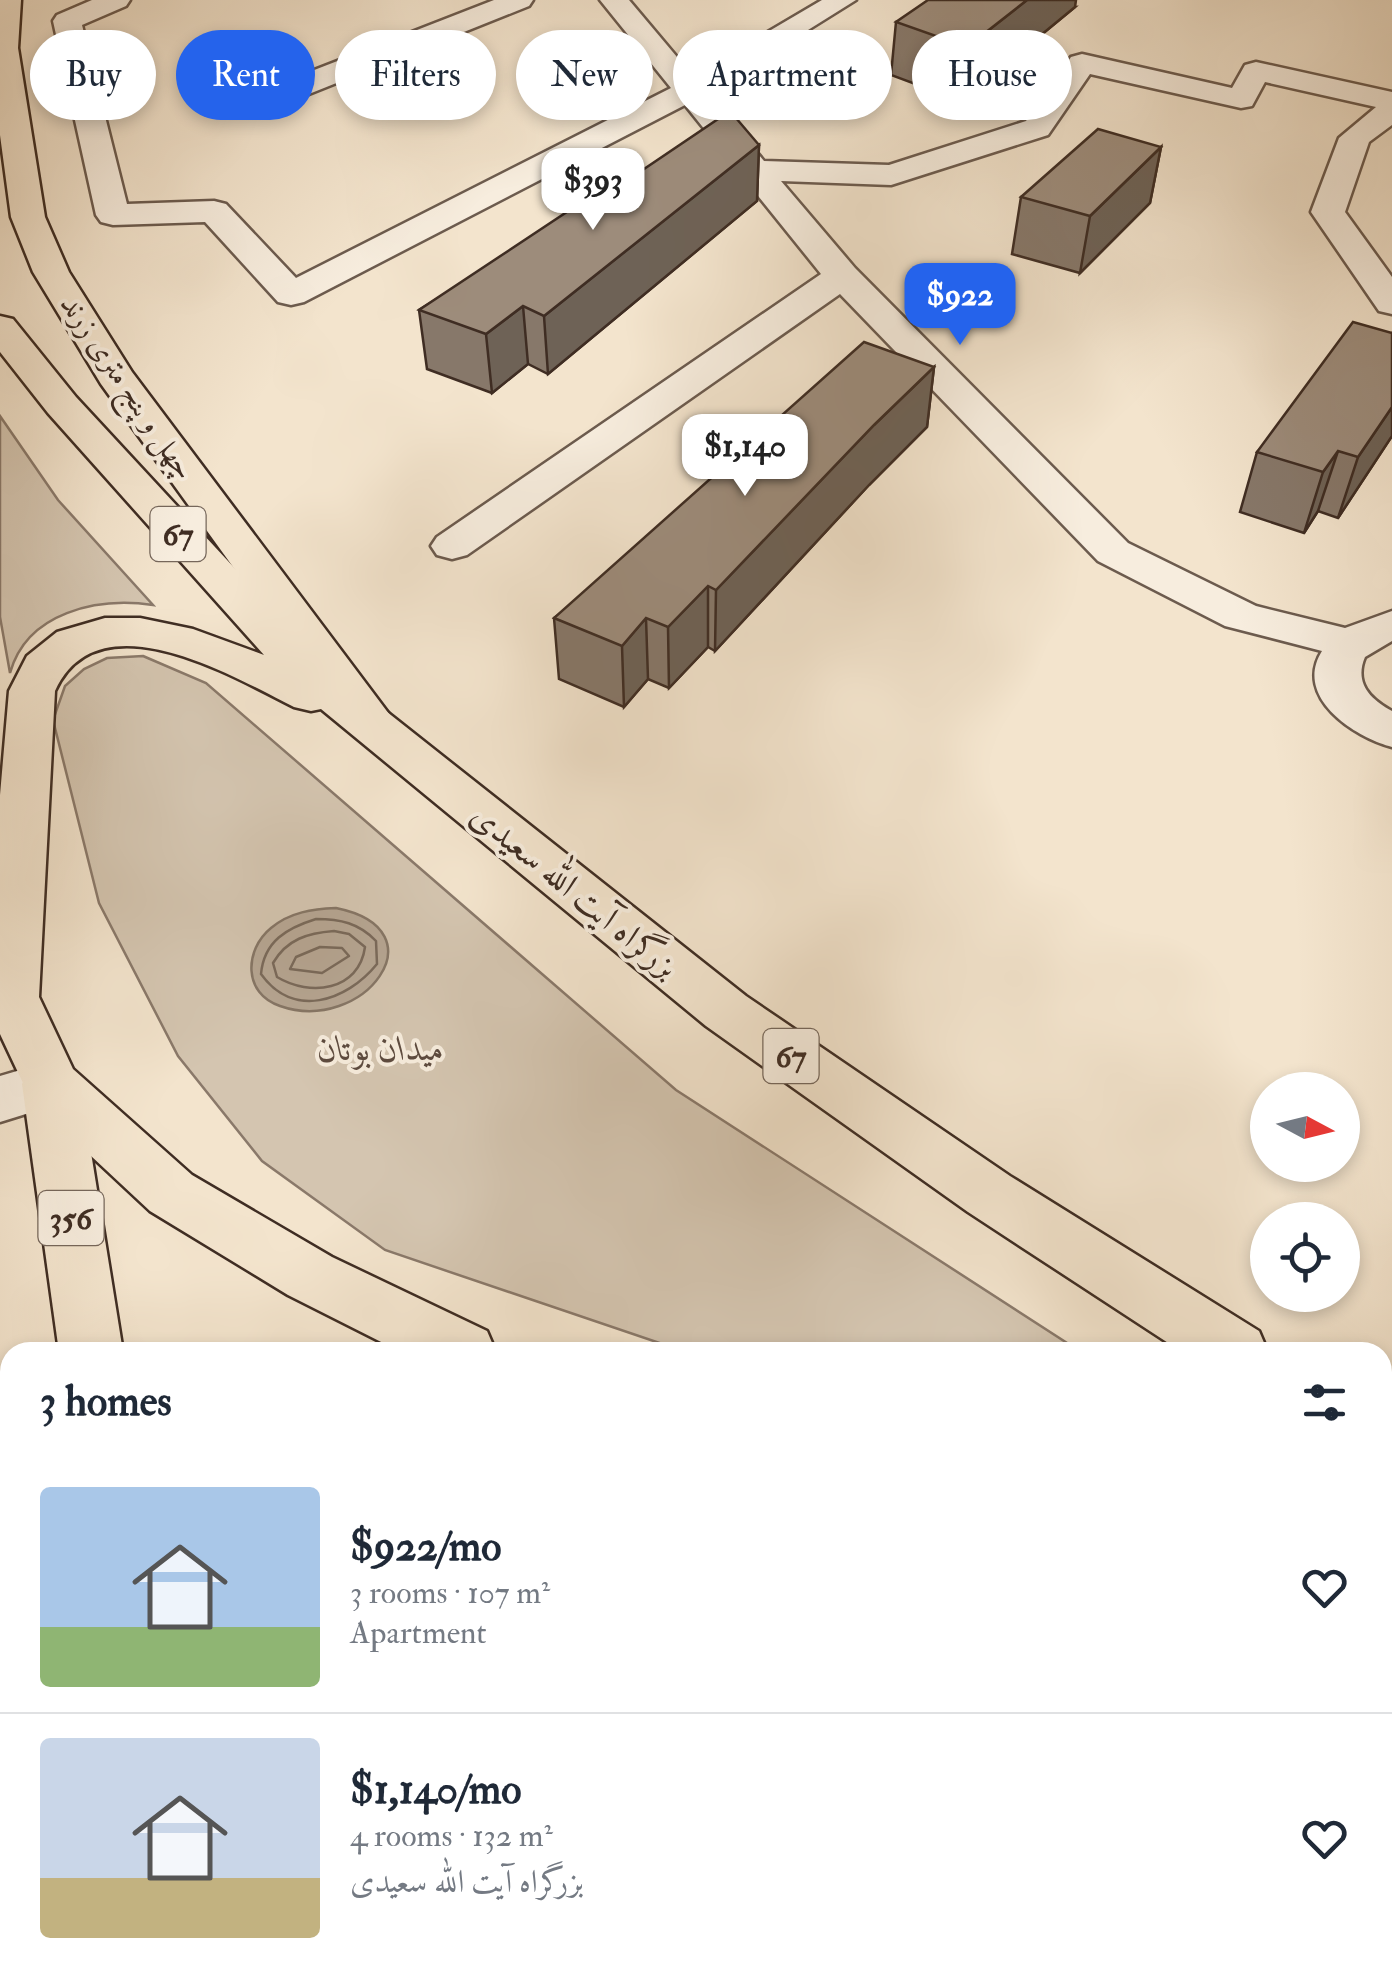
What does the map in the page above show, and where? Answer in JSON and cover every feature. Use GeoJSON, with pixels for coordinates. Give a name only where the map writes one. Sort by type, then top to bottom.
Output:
{"type":"FeatureCollection","features":[{"type":"Feature","properties":{"kind":"main road","name":"چهل و پنج متری زرند"},"geometry":{"type":"LineString","coordinates":[[7,0],[4,48],[28,217],[50,272],[115,376],[372,725]]}},
{"type":"Feature","properties":{"kind":"main road","name":"بزرگراه آیت الله سعیدی"},"geometry":{"type":"LineString","coordinates":[[0,327],[62,405],[299,666],[726,1011],[989,1194],[1220,1342]]}},
{"type":"Feature","properties":{"kind":"main road"},"geometry":{"type":"LineString","coordinates":[[372,725],[216,652],[170,636],[120,630],[76,640],[46,664],[32,691],[5,974],[26,1091],[171,1193],[310,1276],[444,1342]]}},
{"type":"Feature","properties":{"kind":"main road","name":"356"},"geometry":{"type":"LineString","coordinates":[[26,1091],[89,1342]]}},
{"type":"Feature","properties":{"kind":"street"},"geometry":{"type":"LineString","coordinates":[[116,0],[66,22],[113,215],[214,211],[291,294],[673,99]]}},
{"type":"Feature","properties":{"kind":"street"},"geometry":{"type":"LineString","coordinates":[[315,80],[518,0]]}},
{"type":"Feature","properties":{"kind":"street"},"geometry":{"type":"LineString","coordinates":[[614,0],[673,72]]}},
{"type":"Feature","properties":{"kind":"street"},"geometry":{"type":"LineString","coordinates":[[792,30],[842,0]]}},
{"type":"Feature","properties":{"kind":"street"},"geometry":{"type":"LineString","coordinates":[[754,170],[891,174],[1037,128],[1082,63],[1242,100],[1256,70],[1392,101]]}},
{"type":"Feature","properties":{"kind":"street"},"geometry":{"type":"LineString","coordinates":[[1392,110],[1356,138],[1328,212],[1392,303]]}},
{"type":"Feature","properties":{"kind":"street"},"geometry":{"type":"LineString","coordinates":[[713,120],[842,276],[1113,552],[1241,616],[1348,643]]}},
{"type":"Feature","properties":{"kind":"street"},"geometry":{"type":"LineString","coordinates":[[452,546],[842,276]]}},
{"type":"Feature","properties":{"kind":"street"},"geometry":{"type":"LineString","coordinates":[[1392,626],[1366,632],[1348,643],[1337,662],[1338,682],[1348,703],[1371,723],[1392,731]]}},
{"type":"Feature","properties":{"kind":"green space"},"geometry":{"type":"Polygon","coordinates":[[[0,416],[58,500],[153,605],[109,604],[67,613],[32,636],[10,673],[0,617],[0,416]]]}},
{"type":"Feature","properties":{"kind":"green space","name":"میدان بوتان"},"geometry":{"type":"Polygon","coordinates":[[[143,656],[206,683],[676,1090],[1066,1342],[656,1342],[385,1250],[262,1161],[178,1056],[99,903],[53,720],[65,686],[84,669],[107,658],[143,656]]]}},
{"type":"Feature","properties":{"kind":"water"},"geometry":{"type":"Polygon","coordinates":[[[336,908],[368,920],[384,937],[388,956],[380,976],[363,994],[339,1006],[311,1011],[268,1000],[259,992],[252,971],[252,959],[262,937],[294,915],[336,908]]]}},
{"type":"Feature","properties":{"kind":"building"},"geometry":{"type":"Polygon","coordinates":[[[928,0],[1027,0],[989,30],[919,30],[896,22],[928,0]]]}},
{"type":"Feature","properties":{"kind":"building"},"geometry":{"type":"Polygon","coordinates":[[[717,120],[738,120],[759,145],[544,316],[523,306],[486,334],[419,310],[603,188],[607,194],[717,120]]]}},
{"type":"Feature","properties":{"kind":"building"},"geometry":{"type":"Polygon","coordinates":[[[1098,129],[1161,147],[1090,216],[1021,197],[1098,129]]]}},
{"type":"Feature","properties":{"kind":"building"},"geometry":{"type":"Polygon","coordinates":[[[1353,322],[1392,333],[1392,407],[1358,457],[1338,451],[1323,472],[1257,452],[1353,322]]]}},
{"type":"Feature","properties":{"kind":"building"},"geometry":{"type":"Polygon","coordinates":[[[864,342],[934,367],[716,590],[708,586],[668,627],[646,618],[622,646],[554,618],[864,342]]]}}]}
